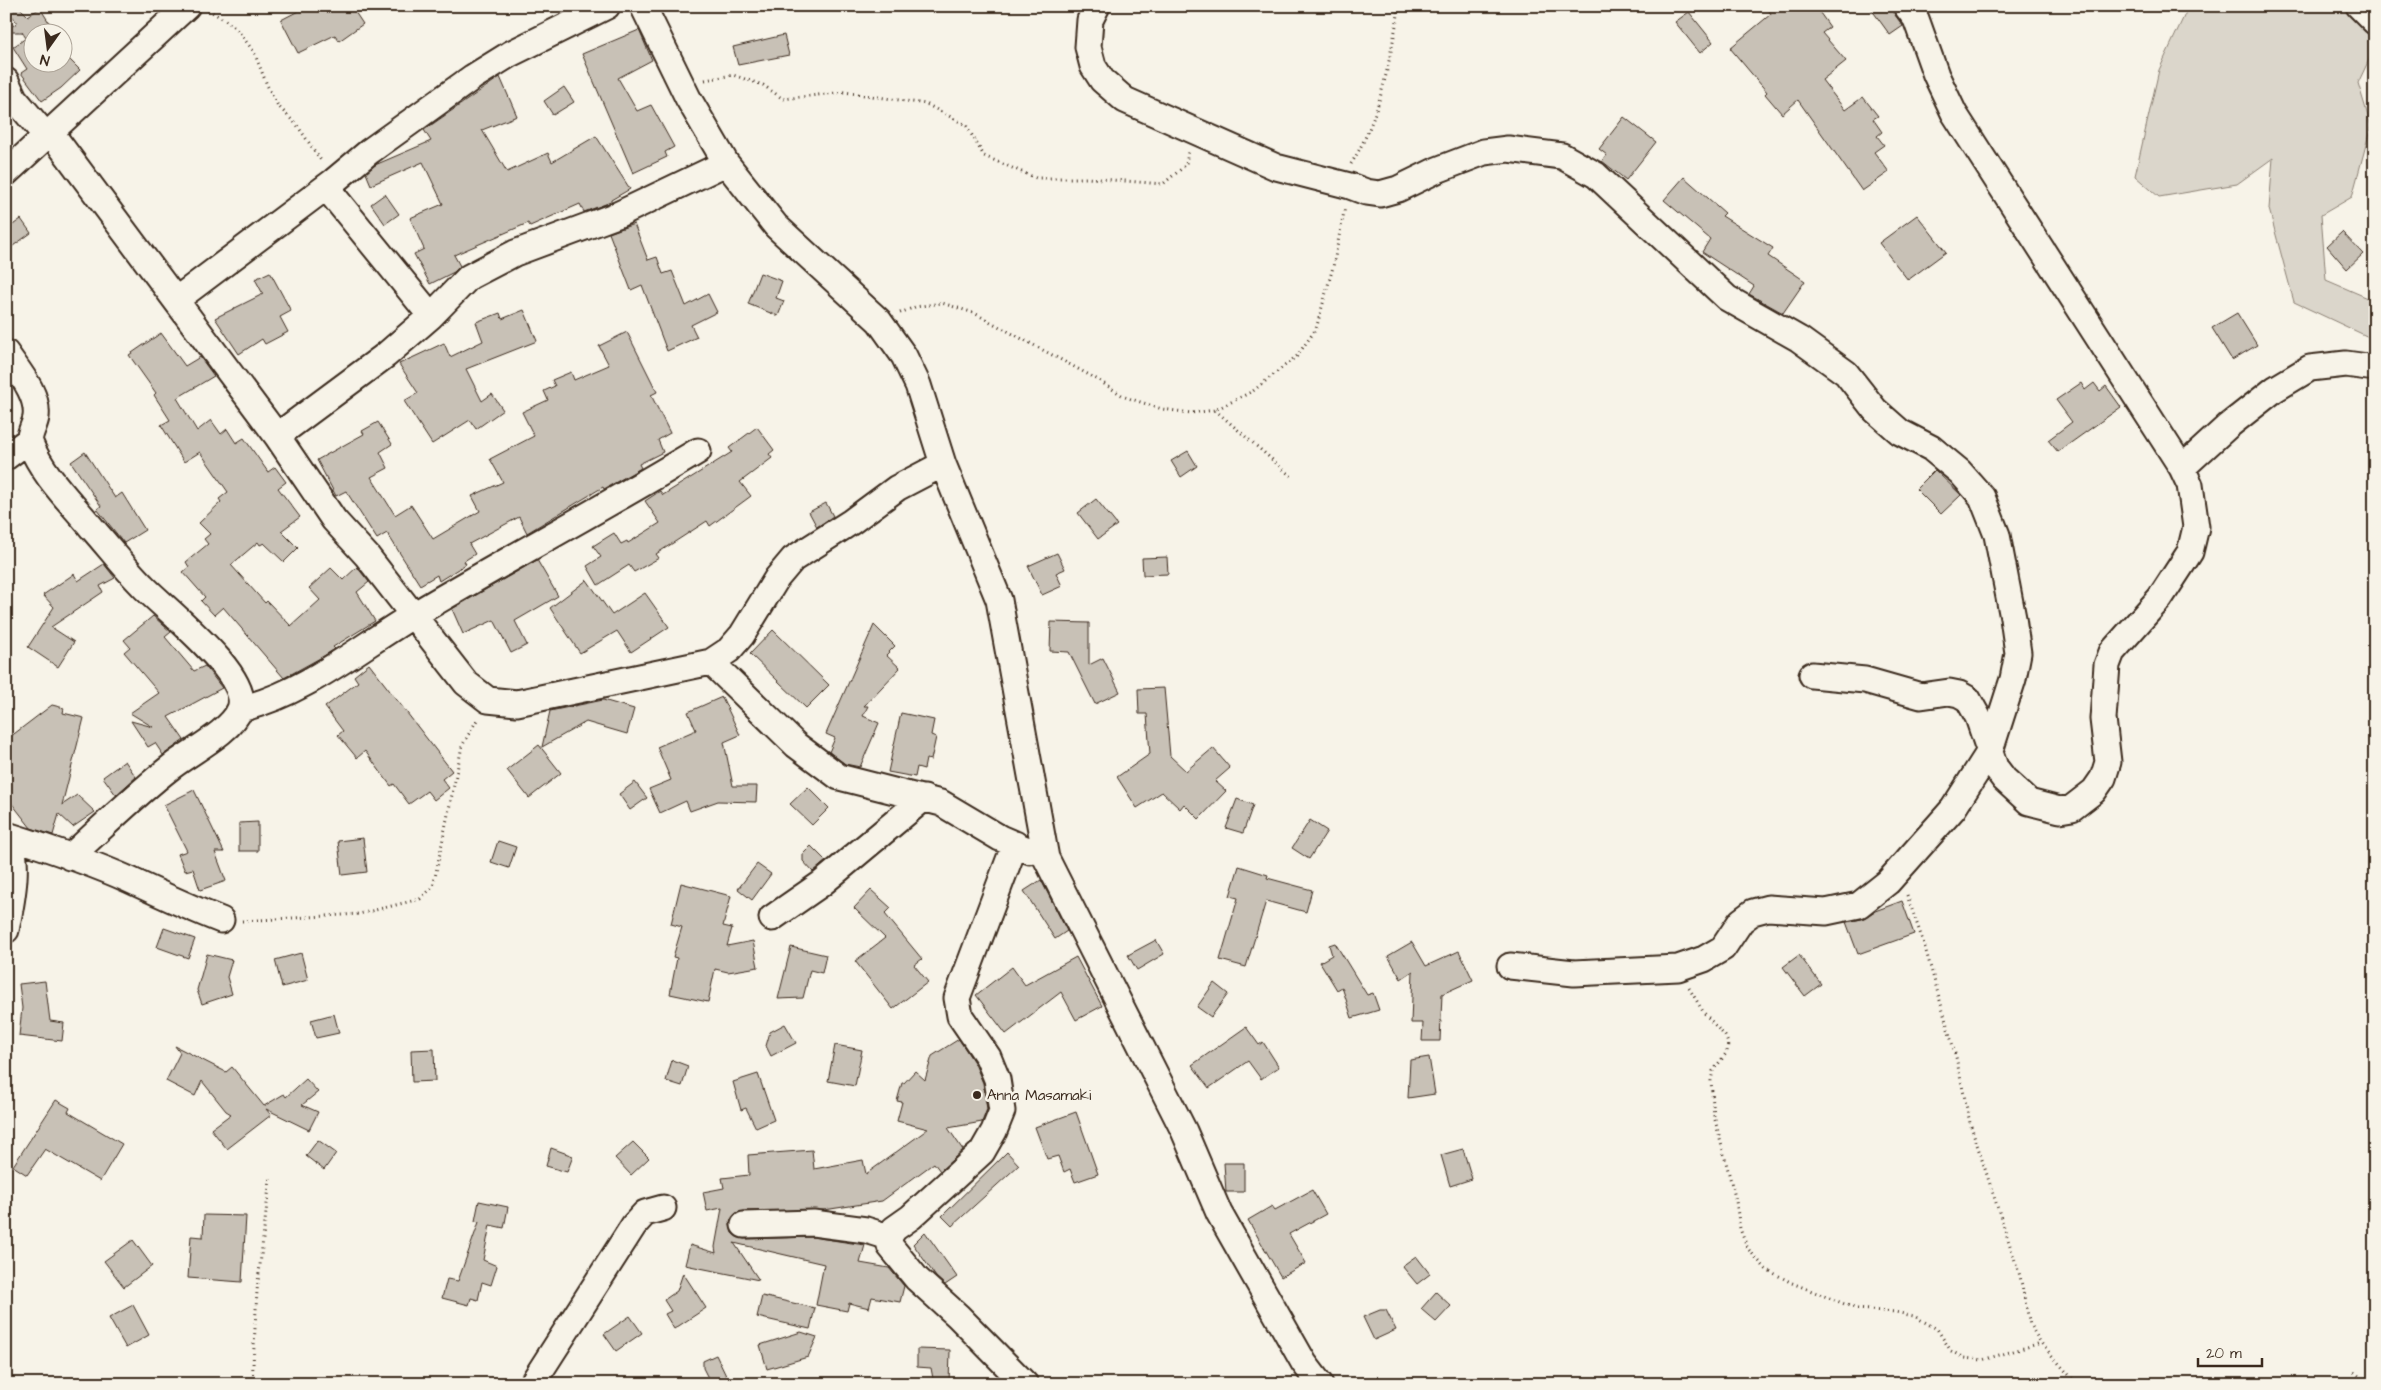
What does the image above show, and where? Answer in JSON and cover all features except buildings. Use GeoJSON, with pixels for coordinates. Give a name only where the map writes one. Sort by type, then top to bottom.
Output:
{"type":"FeatureCollection","features":[{"type":"Feature","properties":{"kind":"street"},"geometry":{"type":"LineString","coordinates":[[176,300],[330,184],[370,151],[473,77],[510,54],[607,6]]}},
{"type":"Feature","properties":{"kind":"street"},"geometry":{"type":"LineString","coordinates":[[643,6],[683,85],[726,163],[776,226],[879,321],[904,356],[918,385],[943,464],[999,600],[1046,858],[1184,1131],[1219,1214],[1304,1363],[1320,1384]]}},
{"type":"Feature","properties":{"kind":"street"},"geometry":{"type":"LineString","coordinates":[[1097,6],[1090,20],[1088,47],[1093,66],[1102,80],[1125,100],[1276,167],[1344,184],[1366,192],[1380,194],[1398,190],[1437,170],[1484,152],[1508,149],[1562,156],[1596,175],[1727,298],[1799,339],[1846,373],[1875,410],[1894,426],[1931,448],[1960,472],[1982,497],[1997,535],[2018,653],[2013,679],[1990,751],[1953,808],[1899,871],[1859,906],[1826,912],[1768,908],[1753,912],[1741,921],[1723,948],[1704,959],[1678,968],[1574,973],[1510,966]]}},
{"type":"Feature","properties":{"kind":"street"},"geometry":{"type":"LineString","coordinates":[[1812,675],[1865,680],[1921,696],[1949,692],[1959,694],[1968,699],[1978,717],[1996,767],[2004,779],[2029,802],[2060,810],[2072,808],[2094,791],[2103,778],[2108,762],[2103,719],[2109,658],[2121,640],[2145,617],[2160,598],[2190,552],[2196,527],[2190,485],[2182,468],[2076,299],[1954,113],[1936,75],[1916,19],[1906,6]]}},
{"type":"Feature","properties":{"kind":"street"},"geometry":{"type":"LineString","coordinates":[[2359,6],[2375,22]]}},
{"type":"Feature","properties":{"kind":"street"},"geometry":{"type":"LineString","coordinates":[[6,174],[188,7]]}},
{"type":"Feature","properties":{"kind":"street"},"geometry":{"type":"LineString","coordinates":[[6,81],[14,98],[49,135],[176,300],[277,436],[334,520],[367,556],[466,683],[488,700],[516,704],[711,662],[729,650],[742,635],[777,578],[794,559],[851,522],[897,488],[943,464]]}},
{"type":"Feature","properties":{"kind":"street"},"geometry":{"type":"LineString","coordinates":[[277,436],[386,355],[432,316],[469,277],[515,253],[617,215],[726,163]]}},
{"type":"Feature","properties":{"kind":"street"},"geometry":{"type":"LineString","coordinates":[[330,184],[432,316]]}},
{"type":"Feature","properties":{"kind":"street"},"geometry":{"type":"LineString","coordinates":[[6,354],[27,385],[34,400],[36,416],[29,440],[6,457]]}},
{"type":"Feature","properties":{"kind":"street"},"geometry":{"type":"LineString","coordinates":[[2182,468],[2228,426],[2267,396],[2310,368],[2346,364],[2375,368]]}},
{"type":"Feature","properties":{"kind":"street"},"geometry":{"type":"LineString","coordinates":[[29,440],[38,460],[51,480],[142,586],[195,633],[222,663],[240,691],[242,701],[240,709],[227,726],[210,741],[171,767],[70,857]]}},
{"type":"Feature","properties":{"kind":"street"},"geometry":{"type":"LineString","coordinates":[[240,709],[265,703],[332,667],[412,616],[625,495],[698,450]]}},
{"type":"Feature","properties":{"kind":"street"},"geometry":{"type":"LineString","coordinates":[[711,662],[796,745],[839,777],[941,804],[1000,838],[1046,858]]}},
{"type":"Feature","properties":{"kind":"street"},"geometry":{"type":"LineString","coordinates":[[772,918],[821,884],[924,798]]}},
{"type":"Feature","properties":{"kind":"street"},"geometry":{"type":"LineString","coordinates":[[7,834],[128,879],[181,905],[222,920]]}},
{"type":"Feature","properties":{"kind":"street"},"geometry":{"type":"LineString","coordinates":[[6,930],[14,870],[13,850],[7,834]]}},
{"type":"Feature","properties":{"kind":"street"},"geometry":{"type":"LineString","coordinates":[[1015,844],[957,998],[960,1016],[988,1057],[998,1079],[1002,1111],[994,1131],[982,1152],[911,1217],[894,1229],[889,1237],[890,1246],[917,1279],[958,1316],[1025,1384]]}},
{"type":"Feature","properties":{"kind":"street"},"geometry":{"type":"LineString","coordinates":[[532,1384],[634,1225],[645,1213],[663,1208]]}},
{"type":"Feature","properties":{"kind":"street"},"geometry":{"type":"LineString","coordinates":[[744,1225],[813,1223],[866,1230],[889,1237]]}},
{"type":"Feature","properties":{"kind":"path"},"geometry":{"type":"LineString","coordinates":[[879,321],[915,307],[942,303],[974,313],[1093,377],[1125,397],[1162,409],[1191,413],[1215,410],[1253,391],[1296,356],[1316,329],[1333,267],[1344,184],[1371,127],[1384,86],[1398,15],[1396,6]]}},
{"type":"Feature","properties":{"kind":"path"},"geometry":{"type":"LineString","coordinates":[[188,7],[227,21],[239,32],[254,52],[267,85],[278,106],[297,125],[330,184]]}},
{"type":"Feature","properties":{"kind":"path"},"geometry":{"type":"LineString","coordinates":[[683,85],[732,75],[763,85],[784,99],[844,92],[926,104],[966,125],[984,156],[1036,178],[1088,178],[1164,184],[1186,165],[1192,130]]}},
{"type":"Feature","properties":{"kind":"path"},"geometry":{"type":"LineString","coordinates":[[1215,410],[1292,477]]}},
{"type":"Feature","properties":{"kind":"path"},"geometry":{"type":"LineString","coordinates":[[222,920],[247,921],[359,914],[420,899],[433,887],[443,830],[462,746],[488,700]]}},
{"type":"Feature","properties":{"kind":"path"},"geometry":{"type":"LineString","coordinates":[[1899,871],[1924,944],[1956,1057],[1970,1123],[2020,1276],[2030,1325],[2040,1343],[2077,1384]]}},
{"type":"Feature","properties":{"kind":"path"},"geometry":{"type":"LineString","coordinates":[[1678,968],[1704,1013],[1725,1036],[1728,1043],[1726,1052],[1713,1071],[1710,1081],[1714,1116],[1736,1201],[1740,1229],[1748,1249],[1766,1270],[1792,1283],[1857,1309],[1895,1312],[1914,1316],[1937,1329],[1951,1351],[1964,1358],[1982,1360],[2040,1343]]}},
{"type":"Feature","properties":{"kind":"path"},"geometry":{"type":"LineString","coordinates":[[252,1384],[257,1291],[270,1178]]}},
{"type":"Feature","properties":{"kind":"path"},"geometry":{"type":"LineString","coordinates":[[2354,1372],[2369,1384]]}},
{"type":"Feature","properties":{"kind":"shaded area"},"geometry":{"type":"Polygon","coordinates":[[[2178,6],[2355,6],[2375,30],[2375,47],[2358,83],[2371,126],[2352,197],[2321,215],[2326,280],[2375,301],[2375,340],[2294,302],[2269,209],[2273,158],[2237,184],[2159,197],[2135,176],[2159,70],[2186,12],[2178,6]]]}},
{"type":"Feature","properties":{"kind":"place","name":"Anna Masamaki"},"geometry":{"type":"Point","coordinates":[977,1095]}}]}
